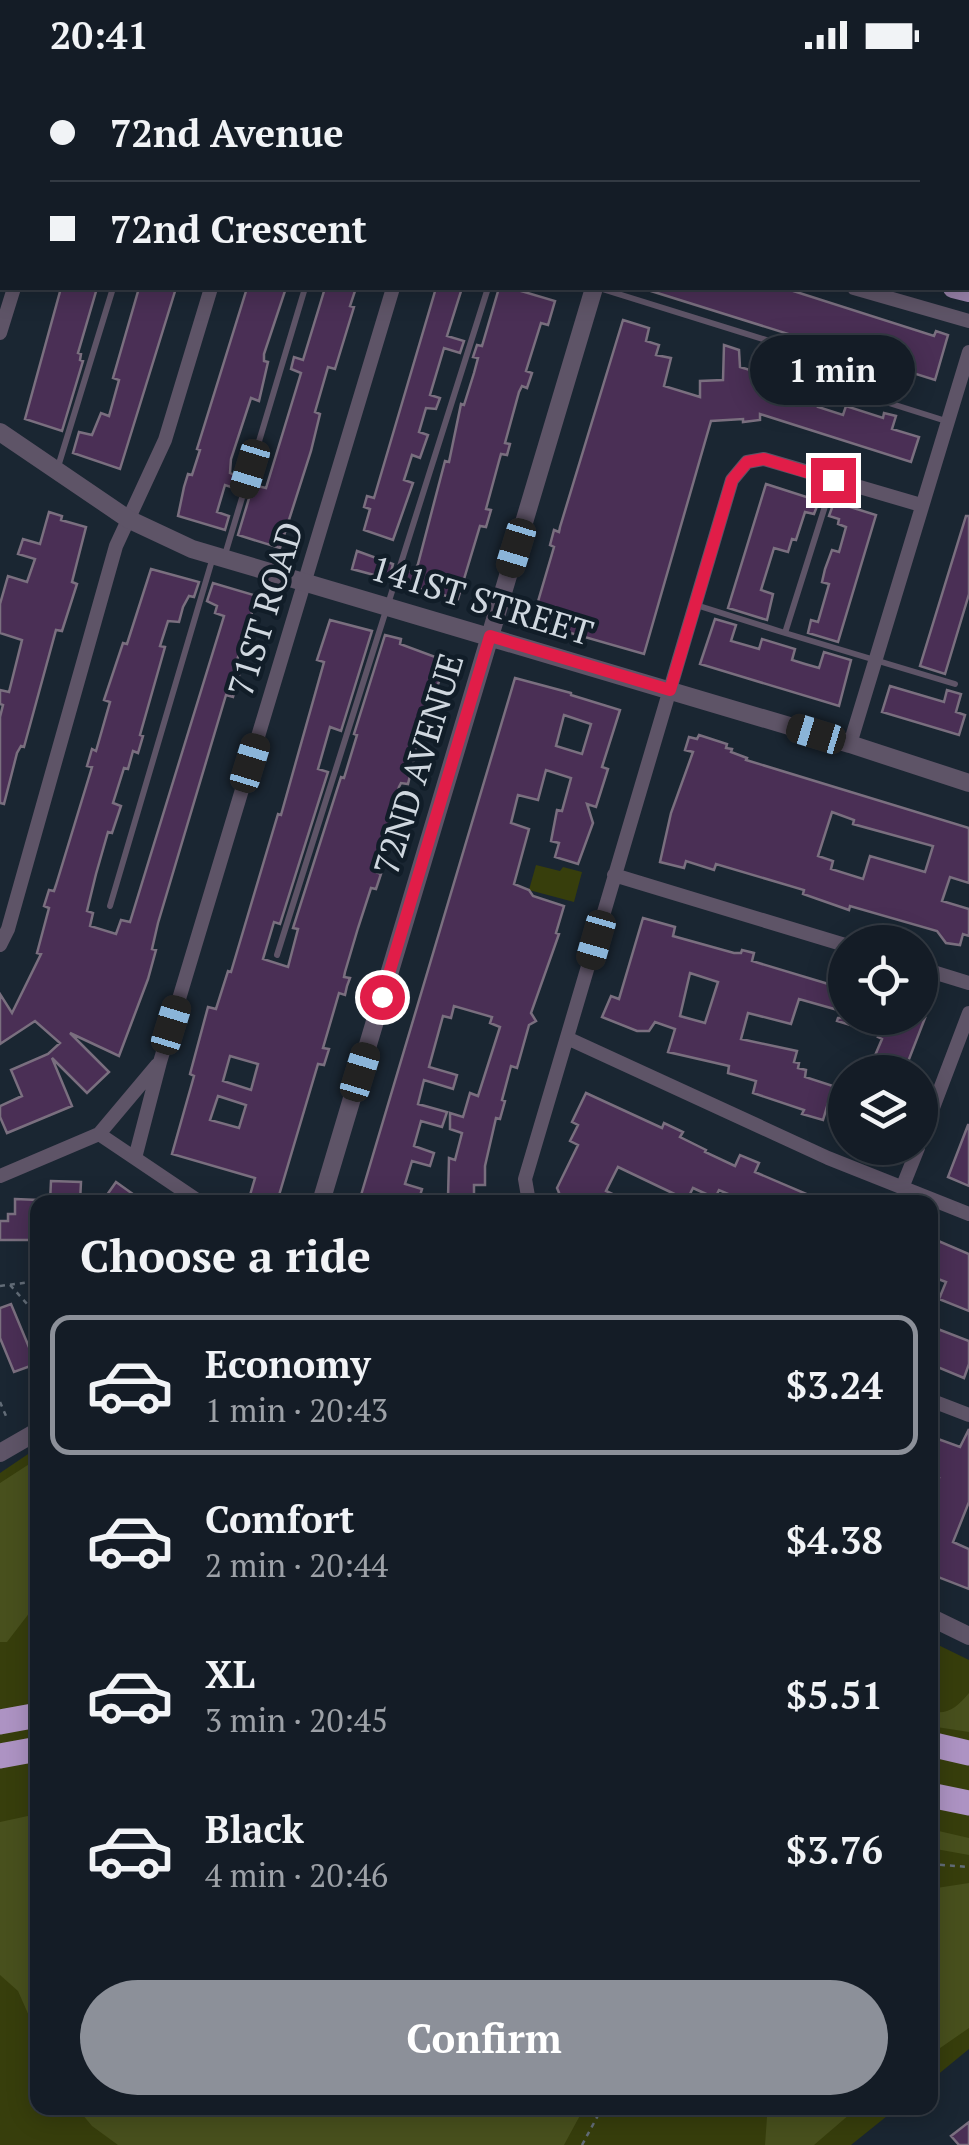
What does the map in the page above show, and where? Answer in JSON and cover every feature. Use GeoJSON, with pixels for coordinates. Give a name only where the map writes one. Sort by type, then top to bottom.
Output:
{"type":"FeatureCollection","features":[{"type":"Feature","properties":{"kind":"highway"},"geometry":{"type":"LineString","coordinates":[[0,1722],[30,1716]]}},
{"type":"Feature","properties":{"kind":"highway"},"geometry":{"type":"LineString","coordinates":[[938,1746],[969,1753]]}},
{"type":"Feature","properties":{"kind":"highway"},"geometry":{"type":"LineString","coordinates":[[0,1756],[30,1750]]}},
{"type":"Feature","properties":{"kind":"highway"},"geometry":{"type":"LineString","coordinates":[[938,1764],[969,1770]]}},
{"type":"Feature","properties":{"kind":"highway"},"geometry":{"type":"LineString","coordinates":[[938,1797],[969,1804]]}},
{"type":"Feature","properties":{"kind":"street"},"geometry":{"type":"LineString","coordinates":[[0,333],[13,290]]}},
{"type":"Feature","properties":{"kind":"street"},"geometry":{"type":"LineString","coordinates":[[0,945],[8,929],[116,546],[165,440],[211,290]]}},
{"type":"Feature","properties":{"kind":"street","name":"71ST ROAD"},"geometry":{"type":"LineString","coordinates":[[135,1158],[160,1062],[392,290]]}},
{"type":"Feature","properties":{"kind":"street","name":"72ND AVENUE"},"geometry":{"type":"LineString","coordinates":[[323,1195],[595,290]]}},
{"type":"Feature","properties":{"kind":"street"},"geometry":{"type":"LineString","coordinates":[[861,290],[969,322]]}},
{"type":"Feature","properties":{"kind":"street"},"geometry":{"type":"LineString","coordinates":[[850,744],[969,352]]}},
{"type":"Feature","properties":{"kind":"street","name":"141ST STREET"},"geometry":{"type":"LineString","coordinates":[[0,432],[128,519],[218,558],[305,580],[850,744],[969,784]]}},
{"type":"Feature","properties":{"kind":"street"},"geometry":{"type":"LineString","coordinates":[[528,1195],[525,1179],[732,480],[747,462],[764,459],[921,505]]}},
{"type":"Feature","properties":{"kind":"street"},"geometry":{"type":"LineString","coordinates":[[614,876],[828,940]]}},
{"type":"Feature","properties":{"kind":"street"},"geometry":{"type":"LineString","coordinates":[[938,974],[969,983]]}},
{"type":"Feature","properties":{"kind":"street"},"geometry":{"type":"LineString","coordinates":[[938,1095],[969,1013]]}},
{"type":"Feature","properties":{"kind":"street"},"geometry":{"type":"LineString","coordinates":[[567,1038],[828,1158],[920,1195]]}},
{"type":"Feature","properties":{"kind":"street","name":"71ST ROAD"},"geometry":{"type":"LineString","coordinates":[[99,1134],[160,1062]]}},
{"type":"Feature","properties":{"kind":"street"},"geometry":{"type":"LineString","coordinates":[[0,1176],[99,1134],[190,1195]]}},
{"type":"Feature","properties":{"kind":"street"},"geometry":{"type":"LineString","coordinates":[[902,1188],[911,1165]]}},
{"type":"Feature","properties":{"kind":"street"},"geometry":{"type":"LineString","coordinates":[[938,1202],[969,1214]]}},
{"type":"Feature","properties":{"kind":"street"},"geometry":{"type":"LineString","coordinates":[[938,1403],[969,1415]]}},
{"type":"Feature","properties":{"kind":"street"},"geometry":{"type":"LineString","coordinates":[[0,1452],[30,1435]]}},
{"type":"Feature","properties":{"kind":"street"},"geometry":{"type":"LineString","coordinates":[[938,1621],[969,1636]]}},
{"type":"Feature","properties":{"kind":"lane"},"geometry":{"type":"LineString","coordinates":[[56,471],[112,290]]}},
{"type":"Feature","properties":{"kind":"lane"},"geometry":{"type":"LineString","coordinates":[[110,906],[304,290]]}},
{"type":"Feature","properties":{"kind":"lane"},"geometry":{"type":"LineString","coordinates":[[603,290],[850,366]]}},
{"type":"Feature","properties":{"kind":"lane"},"geometry":{"type":"LineString","coordinates":[[277,954],[487,291]]}},
{"type":"Feature","properties":{"kind":"lane"},"geometry":{"type":"LineString","coordinates":[[794,373],[947,422]]}},
{"type":"Feature","properties":{"kind":"lane"},"geometry":{"type":"LineString","coordinates":[[785,633],[833,480]]}},
{"type":"Feature","properties":{"kind":"lane"},"geometry":{"type":"LineString","coordinates":[[695,605],[956,684]]}},
{"type":"Feature","properties":{"kind":"path"},"geometry":{"type":"LineString","coordinates":[[0,1286],[30,1282]]}},
{"type":"Feature","properties":{"kind":"path"},"geometry":{"type":"LineString","coordinates":[[10,1285],[30,1307]]}},
{"type":"Feature","properties":{"kind":"path"},"geometry":{"type":"LineString","coordinates":[[0,1402],[6,1416]]}},
{"type":"Feature","properties":{"kind":"path"},"geometry":{"type":"LineString","coordinates":[[938,1864],[969,1866]]}},
{"type":"Feature","properties":{"kind":"path"},"geometry":{"type":"LineString","coordinates":[[582,2145],[598,2115]]}},
{"type":"Feature","properties":{"kind":"green space"},"geometry":{"type":"Polygon","coordinates":[[[536,865],[582,872],[574,902],[529,890],[536,865]]]}},
{"type":"Feature","properties":{"kind":"green space"},"geometry":{"type":"Polygon","coordinates":[[[30,1453],[30,2115],[888,2115],[851,2145],[0,2145],[0,1473],[30,1453]]]}},
{"type":"Feature","properties":{"kind":"green space"},"geometry":{"type":"Polygon","coordinates":[[[30,1464],[30,1612],[7,1642],[0,1642],[0,1483],[30,1464]]]}},
{"type":"Feature","properties":{"kind":"green space"},"geometry":{"type":"Polygon","coordinates":[[[938,1645],[969,1660],[969,2049],[938,2074],[938,1645]]]}},
{"type":"Feature","properties":{"kind":"green space"},"geometry":{"type":"Polygon","coordinates":[[[969,1693],[969,1732],[938,1727],[938,1712],[961,1702],[969,1693]]]}},
{"type":"Feature","properties":{"kind":"green space"},"geometry":{"type":"Polygon","coordinates":[[[30,1816],[30,2018],[18,1991],[0,1975],[0,1822],[30,1816]]]}},
{"type":"Feature","properties":{"kind":"green space"},"geometry":{"type":"Polygon","coordinates":[[[938,1831],[969,1838],[969,1855],[938,1849],[938,1831]]]}},
{"type":"Feature","properties":{"kind":"green space"},"geometry":{"type":"Polygon","coordinates":[[[969,1883],[969,2028],[938,2049],[938,1888],[969,1883]]]}},
{"type":"Feature","properties":{"kind":"green space"},"geometry":{"type":"Polygon","coordinates":[[[83,2115],[580,2115],[564,2145],[118,2145],[83,2115]]]}},
{"type":"Feature","properties":{"kind":"green space"},"geometry":{"type":"Polygon","coordinates":[[[849,2115],[814,2145],[765,2145],[767,2117],[849,2115]]]}},
{"type":"Feature","properties":{"kind":"building"},"geometry":{"type":"Polygon","coordinates":[[[60,290],[96,290],[78,353],[83,361],[62,431],[25,419],[60,290]]]}},
{"type":"Feature","properties":{"kind":"building"},"geometry":{"type":"Polygon","coordinates":[[[138,290],[175,290],[120,469],[73,453],[79,432],[92,435],[101,413],[109,416],[119,380],[113,378],[138,290]]]}},
{"type":"Feature","properties":{"kind":"building"},"geometry":{"type":"Polygon","coordinates":[[[246,290],[285,290],[264,354],[264,361],[268,362],[259,401],[251,398],[231,459],[230,473],[235,475],[231,487],[225,485],[217,512],[229,516],[225,530],[178,516],[188,474],[192,475],[200,450],[197,449],[246,290]]]}},
{"type":"Feature","properties":{"kind":"building"},"geometry":{"type":"Polygon","coordinates":[[[324,290],[355,290],[335,369],[328,367],[315,412],[320,414],[311,451],[280,548],[238,535],[253,485],[266,488],[301,373],[291,369],[294,357],[303,360],[324,290]]]}},
{"type":"Feature","properties":{"kind":"building"},"geometry":{"type":"Polygon","coordinates":[[[435,290],[461,290],[447,336],[464,341],[460,353],[444,348],[430,395],[440,398],[436,409],[426,408],[419,432],[428,435],[420,458],[412,455],[404,480],[413,483],[393,540],[364,530],[370,509],[364,507],[367,496],[374,498],[435,290]]]}},
{"type":"Feature","properties":{"kind":"building"},"geometry":{"type":"Polygon","coordinates":[[[498,290],[518,290],[555,301],[548,325],[541,323],[526,371],[532,373],[527,388],[522,386],[519,392],[505,443],[510,444],[507,455],[501,454],[486,509],[491,510],[486,527],[480,526],[458,599],[402,584],[406,569],[414,572],[418,564],[445,461],[449,462],[461,404],[464,405],[478,358],[473,357],[477,345],[482,346],[498,290]]]}},
{"type":"Feature","properties":{"kind":"building"},"geometry":{"type":"Polygon","coordinates":[[[790,290],[934,336],[936,331],[948,335],[935,380],[651,291],[790,290]]]}},
{"type":"Feature","properties":{"kind":"building"},"geometry":{"type":"Polygon","coordinates":[[[623,320],[649,328],[646,341],[659,345],[656,355],[671,358],[664,386],[700,397],[700,381],[723,380],[724,345],[739,350],[740,367],[822,392],[818,407],[843,415],[846,406],[883,418],[884,413],[896,416],[892,429],[919,437],[911,462],[760,414],[760,420],[711,421],[644,654],[532,622],[554,547],[550,545],[554,530],[559,532],[623,320]]]}},
{"type":"Feature","properties":{"kind":"building"},"geometry":{"type":"Polygon","coordinates":[[[766,484],[819,501],[814,514],[805,512],[788,552],[774,548],[761,590],[773,594],[767,620],[728,608],[766,484]]]}},
{"type":"Feature","properties":{"kind":"building"},"geometry":{"type":"Polygon","coordinates":[[[834,502],[876,515],[838,642],[808,633],[811,620],[818,622],[829,584],[822,582],[825,569],[832,550],[839,552],[846,527],[829,516],[834,502]]]}},
{"type":"Feature","properties":{"kind":"building"},"geometry":{"type":"Polygon","coordinates":[[[49,512],[86,527],[72,582],[77,584],[62,631],[56,630],[4,804],[0,803],[0,690],[9,692],[22,640],[0,633],[0,604],[8,576],[27,582],[35,559],[18,554],[23,539],[40,544],[49,512]]]}},
{"type":"Feature","properties":{"kind":"building"},"geometry":{"type":"Polygon","coordinates":[[[966,516],[969,594],[945,674],[920,666],[966,516]]]}},
{"type":"Feature","properties":{"kind":"building"},"geometry":{"type":"Polygon","coordinates":[[[357,551],[393,564],[389,579],[352,569],[357,551]]]}},
{"type":"Feature","properties":{"kind":"building"},"geometry":{"type":"Polygon","coordinates":[[[151,569],[199,582],[194,597],[189,596],[183,607],[179,622],[168,621],[160,646],[165,647],[138,753],[133,751],[128,769],[124,768],[113,803],[121,806],[112,833],[108,832],[96,874],[87,911],[93,913],[90,926],[116,934],[121,920],[130,922],[224,616],[215,613],[217,606],[207,601],[213,583],[257,596],[234,670],[240,672],[233,697],[226,695],[158,923],[148,979],[119,1056],[70,1033],[109,1072],[87,1093],[52,1058],[72,1106],[7,1133],[0,1106],[22,1096],[11,1070],[48,1054],[60,1043],[35,1021],[0,1044],[0,994],[12,1013],[41,954],[37,953],[49,908],[44,906],[49,890],[54,891],[92,767],[87,766],[92,749],[96,751],[110,702],[104,700],[151,569]]]}},
{"type":"Feature","properties":{"kind":"building"},"geometry":{"type":"Polygon","coordinates":[[[715,619],[736,625],[731,641],[759,649],[762,639],[795,649],[792,660],[805,664],[819,668],[824,652],[851,660],[839,706],[700,664],[715,619]]]}},
{"type":"Feature","properties":{"kind":"building"},"geometry":{"type":"Polygon","coordinates":[[[330,620],[372,631],[341,731],[330,727],[318,769],[328,772],[280,924],[274,922],[263,959],[288,967],[298,929],[293,928],[341,777],[344,778],[385,635],[446,661],[428,714],[425,713],[408,784],[401,783],[399,787],[376,872],[381,874],[376,889],[371,888],[358,928],[344,977],[350,978],[345,995],[339,993],[323,1048],[329,1049],[324,1065],[318,1064],[279,1195],[250,1195],[255,1178],[172,1154],[208,1007],[216,1009],[228,971],[231,972],[324,662],[317,660],[330,620]],[[230,1056],[223,1081],[251,1090],[258,1064],[230,1056]],[[218,1096],[210,1120],[239,1128],[246,1105],[218,1096]]]}},
{"type":"Feature","properties":{"kind":"building"},"geometry":{"type":"Polygon","coordinates":[[[515,678],[620,710],[602,767],[608,769],[596,807],[587,804],[593,823],[578,864],[555,857],[559,843],[551,841],[557,810],[562,811],[571,778],[546,770],[538,800],[518,795],[511,823],[529,829],[514,884],[533,896],[564,906],[556,933],[559,934],[531,1013],[536,1021],[529,1025],[517,1068],[511,1066],[502,1100],[505,1101],[500,1119],[496,1118],[485,1166],[485,1185],[474,1185],[474,1195],[448,1195],[449,1158],[455,1160],[462,1133],[450,1129],[450,1113],[463,1117],[470,1093],[478,1096],[500,1027],[490,1023],[492,1017],[454,1006],[451,1018],[443,1016],[429,1067],[457,1075],[453,1089],[424,1080],[418,1104],[447,1112],[442,1127],[421,1121],[414,1146],[434,1153],[430,1166],[412,1161],[405,1184],[422,1189],[420,1195],[361,1195],[515,678]],[[564,715],[556,746],[582,754],[591,724],[564,715]]]}},
{"type":"Feature","properties":{"kind":"building"},"geometry":{"type":"Polygon","coordinates":[[[890,686],[944,702],[947,690],[961,694],[956,712],[965,715],[959,735],[882,712],[890,686]]]}},
{"type":"Feature","properties":{"kind":"building"},"geometry":{"type":"Polygon","coordinates":[[[699,735],[727,744],[726,748],[746,760],[969,828],[969,883],[950,877],[942,901],[969,909],[969,936],[963,934],[960,945],[946,943],[938,925],[916,925],[850,906],[849,910],[803,894],[804,890],[716,864],[714,870],[686,861],[684,868],[660,862],[671,813],[693,752],[685,750],[689,737],[697,739],[699,735]],[[832,812],[818,856],[833,861],[831,869],[863,879],[870,856],[925,872],[933,846],[853,824],[854,820],[832,812]]]}},
{"type":"Feature","properties":{"kind":"building"},"geometry":{"type":"Polygon","coordinates":[[[643,918],[675,927],[673,936],[734,953],[754,953],[752,961],[828,984],[828,1007],[799,999],[791,1024],[748,1013],[741,1039],[797,1051],[794,1062],[806,1070],[805,1077],[828,1084],[823,1120],[753,1093],[756,1081],[728,1073],[729,1066],[668,1052],[675,1029],[655,1022],[649,1031],[637,1031],[602,1017],[611,996],[619,999],[643,918]],[[690,973],[680,1016],[705,1023],[718,982],[690,973]]]}},
{"type":"Feature","properties":{"kind":"building"},"geometry":{"type":"Polygon","coordinates":[[[918,1035],[911,1055],[875,1055],[882,1039],[878,1037],[918,1035]]]}},
{"type":"Feature","properties":{"kind":"building"},"geometry":{"type":"Polygon","coordinates":[[[586,1093],[662,1128],[664,1123],[683,1132],[680,1137],[735,1166],[740,1155],[759,1163],[755,1172],[809,1195],[731,1195],[719,1190],[716,1195],[708,1195],[693,1188],[690,1195],[677,1195],[618,1167],[606,1191],[614,1195],[560,1195],[557,1188],[578,1145],[570,1141],[578,1125],[572,1122],[586,1093]]]}},
{"type":"Feature","properties":{"kind":"building"},"geometry":{"type":"Polygon","coordinates":[[[969,1125],[969,1186],[948,1177],[969,1125]]]}},
{"type":"Feature","properties":{"kind":"building"},"geometry":{"type":"Polygon","coordinates":[[[51,1181],[81,1182],[80,1195],[50,1195],[51,1181]]]}},
{"type":"Feature","properties":{"kind":"building"},"geometry":{"type":"Polygon","coordinates":[[[116,1182],[134,1195],[107,1195],[116,1182]]]}},
{"type":"Feature","properties":{"kind":"building"},"geometry":{"type":"Polygon","coordinates":[[[15,1199],[30,1200],[30,1240],[0,1240],[0,1221],[8,1221],[8,1214],[15,1214],[15,1199]]]}},
{"type":"Feature","properties":{"kind":"building"},"geometry":{"type":"Polygon","coordinates":[[[938,1241],[969,1254],[969,1311],[939,1299],[946,1282],[938,1279],[938,1241]]]}},
{"type":"Feature","properties":{"kind":"building"},"geometry":{"type":"Polygon","coordinates":[[[11,1304],[30,1350],[30,1366],[14,1372],[0,1338],[0,1308],[11,1304]]]}},
{"type":"Feature","properties":{"kind":"building"},"geometry":{"type":"Polygon","coordinates":[[[938,1329],[969,1341],[969,1364],[964,1378],[938,1367],[938,1329]]]}},
{"type":"Feature","properties":{"kind":"building"},"geometry":{"type":"Polygon","coordinates":[[[969,1429],[969,1502],[953,1542],[969,1549],[969,1589],[938,1577],[938,1439],[960,1447],[969,1429]]]}},
{"type":"Feature","properties":{"kind":"building"},"geometry":{"type":"Polygon","coordinates":[[[969,2122],[969,2145],[959,2145],[951,2136],[969,2122]]]}},
{"type":"Feature","properties":{"kind":"route"},"geometry":{"type":"LineString","coordinates":[[382,997],[490,636],[670,690],[732,480],[747,462],[764,459],[833,480]]}}]}
